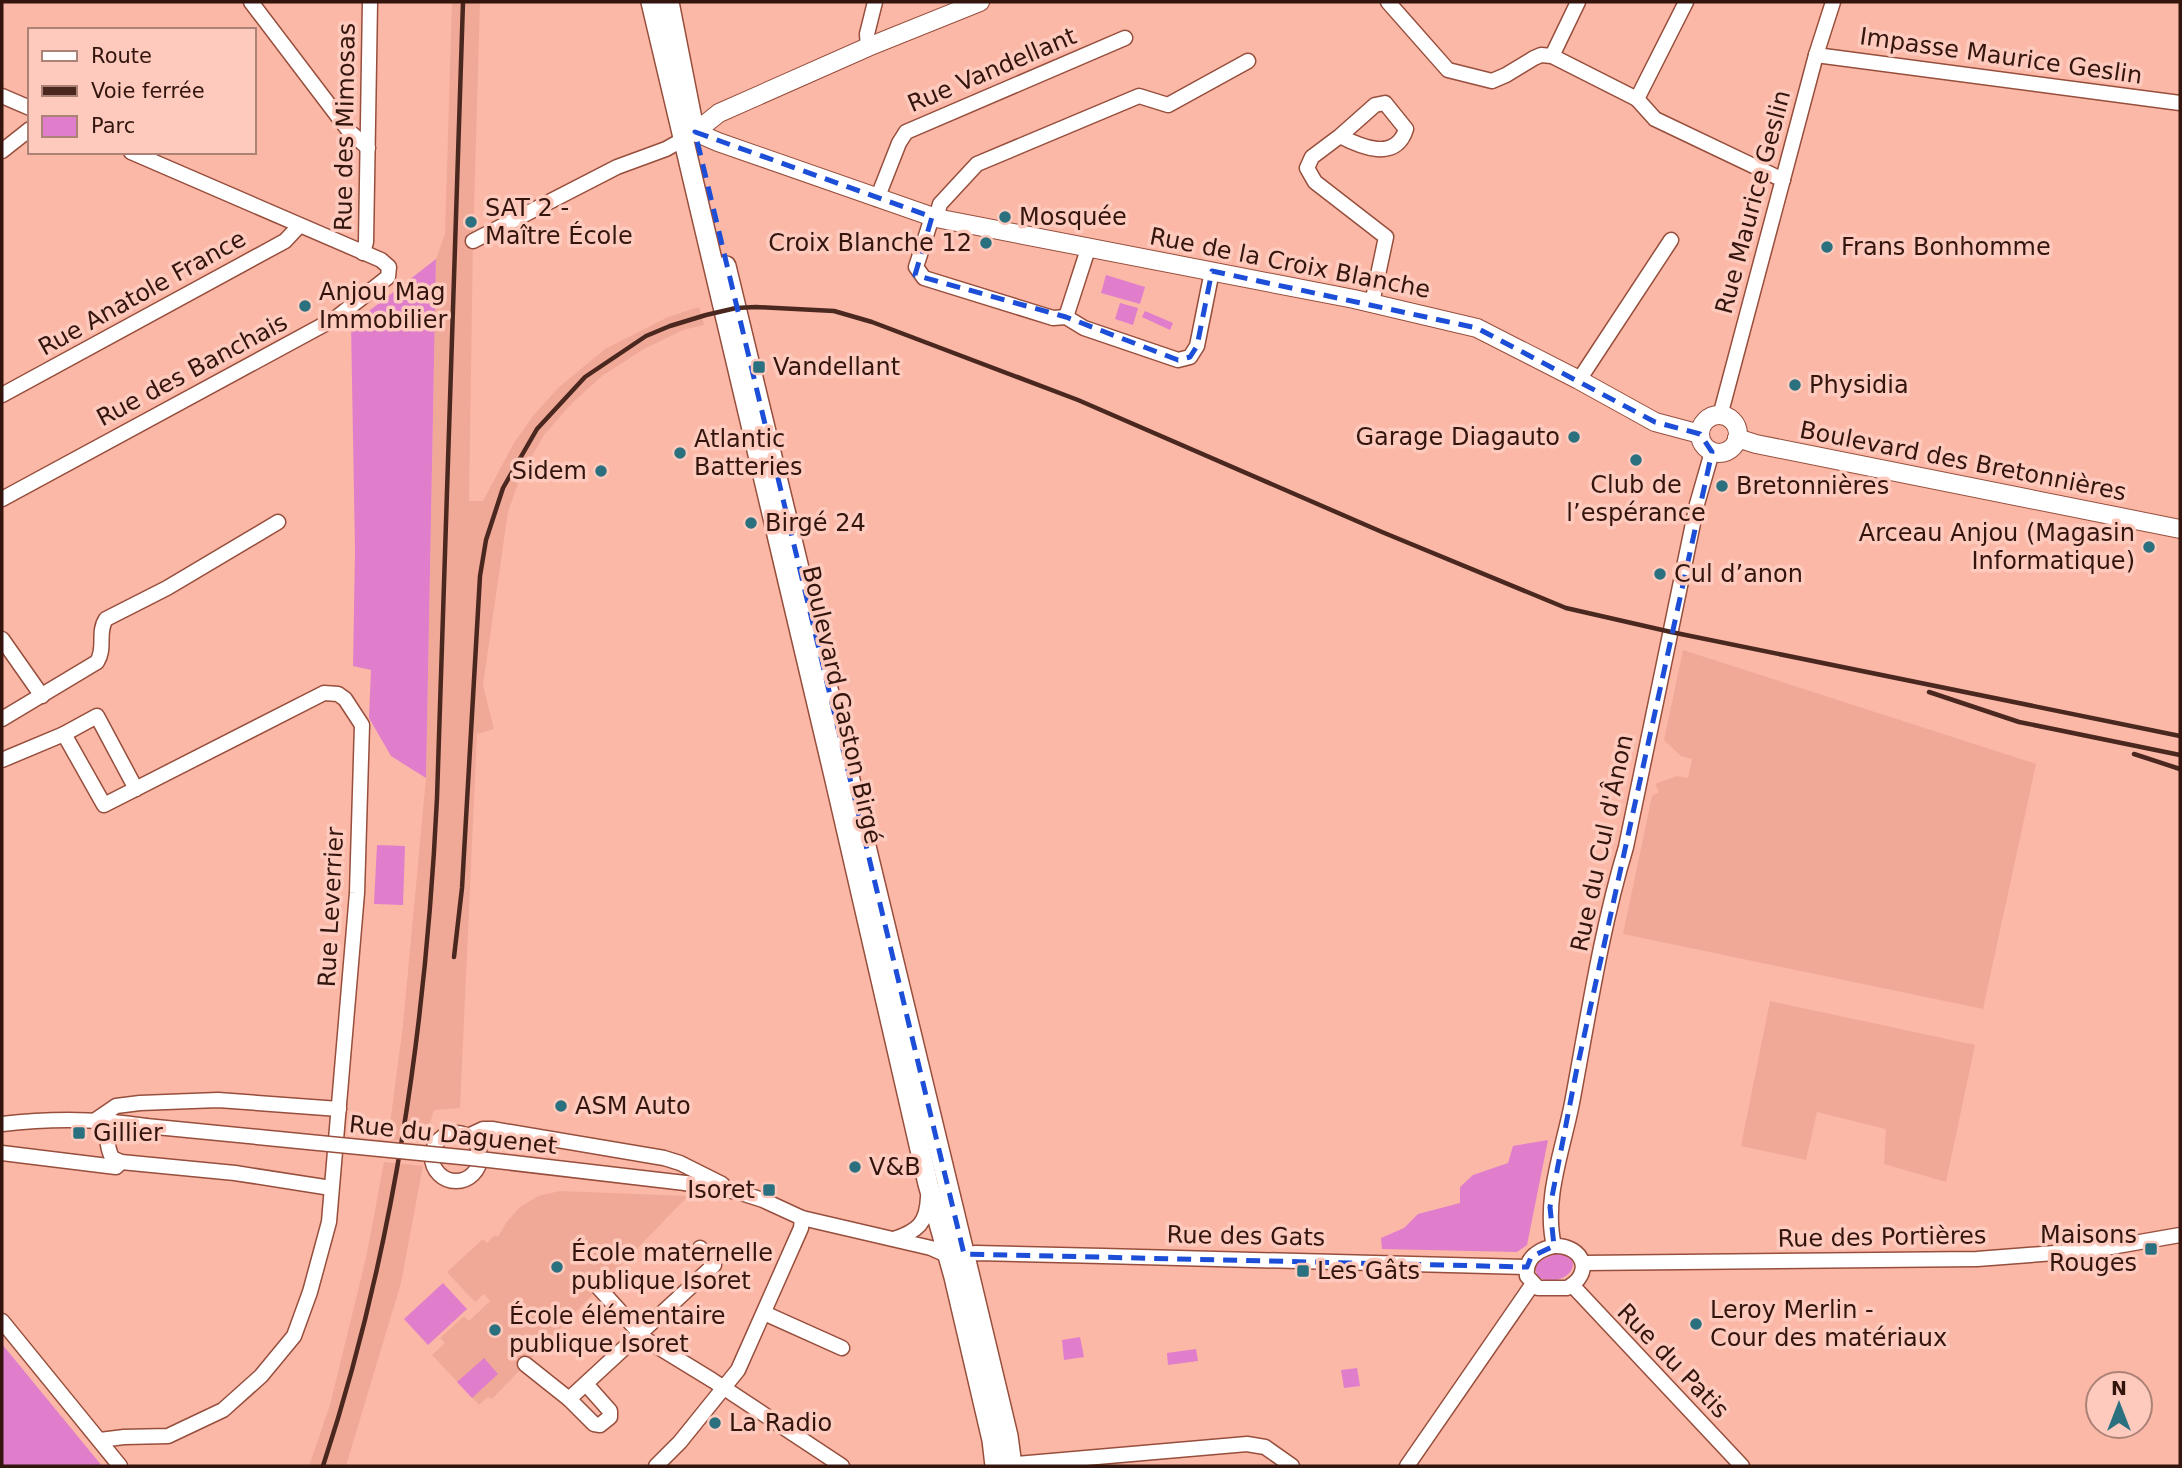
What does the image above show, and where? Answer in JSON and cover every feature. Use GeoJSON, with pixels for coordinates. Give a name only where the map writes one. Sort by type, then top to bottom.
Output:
{"type":"FeatureCollection","features":[{"type":"Feature","properties":{"kind":"main road","name":"Boulevard Gaston Birgé"},"geometry":{"type":"LineString","coordinates":[[651,2],[744,345],[957,1255],[1008,1436],[1004,1466]]}},
{"type":"Feature","properties":{"kind":"main road","name":"Boulevard Gaston Birgé"},"geometry":{"type":"LineString","coordinates":[[669,2],[689,136],[835,780],[928,1184],[957,1255]]}},
{"type":"Feature","properties":{"kind":"street"},"geometry":{"type":"LineString","coordinates":[[251,2],[349,131],[368,148]]}},
{"type":"Feature","properties":{"kind":"street","name":"Rue des Mimosas"},"geometry":{"type":"LineString","coordinates":[[363,253],[366,242],[370,2]]}},
{"type":"Feature","properties":{"kind":"street"},"geometry":{"type":"LineString","coordinates":[[868,47],[867,34],[875,2]]}},
{"type":"Feature","properties":{"kind":"street"},"geometry":{"type":"LineString","coordinates":[[473,241],[617,167],[666,149],[689,136],[719,113],[868,47],[980,2]]}},
{"type":"Feature","properties":{"kind":"street"},"geometry":{"type":"LineString","coordinates":[[1388,2],[1448,70],[1492,81],[1541,55],[1552,56],[1637,99],[1655,119],[1783,180]]}},
{"type":"Feature","properties":{"kind":"street"},"geometry":{"type":"LineString","coordinates":[[1552,56],[1578,2]]}},
{"type":"Feature","properties":{"kind":"street"},"geometry":{"type":"LineString","coordinates":[[1637,99],[1686,2]]}},
{"type":"Feature","properties":{"kind":"street","name":"Rue Maurice Geslin"},"geometry":{"type":"LineString","coordinates":[[1720,415],[1816,55],[1833,2]]}},
{"type":"Feature","properties":{"kind":"street","name":"Rue Vandellant"},"geometry":{"type":"LineString","coordinates":[[877,199],[906,132],[1125,38]]}},
{"type":"Feature","properties":{"kind":"street","name":"Impasse Maurice Geslin"},"geometry":{"type":"LineString","coordinates":[[1816,55],[2180,103]]}},
{"type":"Feature","properties":{"kind":"street"},"geometry":{"type":"LineString","coordinates":[[1066,317],[1053,318],[965,293],[920,276],[917,262],[940,204],[977,164],[1139,96],[1168,105],[1248,61]]}},
{"type":"Feature","properties":{"kind":"street"},"geometry":{"type":"LineString","coordinates":[[2,96],[28,107]]}},
{"type":"Feature","properties":{"kind":"street"},"geometry":{"type":"LineString","coordinates":[[2,151],[28,131]]}},
{"type":"Feature","properties":{"kind":"street","name":"Rue de la Croix Blanche"},"geometry":{"type":"LineString","coordinates":[[689,136],[934,217],[1372,303],[1477,328],[1655,422],[1700,433]]}},
{"type":"Feature","properties":{"kind":"street"},"geometry":{"type":"LineString","coordinates":[[1340,136],[1312,157],[1307,168],[1315,182],[1386,237],[1372,303]]}},
{"type":"Feature","properties":{"kind":"street"},"geometry":{"type":"LineString","coordinates":[[136,154],[363,253]]}},
{"type":"Feature","properties":{"kind":"street","name":"Rue Anatole France"},"geometry":{"type":"LineString","coordinates":[[2,395],[285,241],[299,226]]}},
{"type":"Feature","properties":{"kind":"street"},"geometry":{"type":"LineString","coordinates":[[1579,380],[1671,240]]}},
{"type":"Feature","properties":{"kind":"street"},"geometry":{"type":"LineString","coordinates":[[1066,317],[1088,249]]}},
{"type":"Feature","properties":{"kind":"street","name":"Rue des Banchais"},"geometry":{"type":"LineString","coordinates":[[2,499],[336,318],[388,277],[389,267],[386,263],[363,253]]}},
{"type":"Feature","properties":{"kind":"street"},"geometry":{"type":"LineString","coordinates":[[1066,317],[1084,328],[1178,360],[1186,359],[1193,354],[1197,346],[1212,271]]}},
{"type":"Feature","properties":{"kind":"street"},"geometry":{"type":"LineString","coordinates":[[1720,415],[1733,422],[1737,438],[1730,450],[1718,453],[1704,447],[1700,433],[1709,418],[1720,415]]}},
{"type":"Feature","properties":{"kind":"street","name":"Boulevard des Bretonnières"},"geometry":{"type":"LineString","coordinates":[[1737,438],[2180,529]]}},
{"type":"Feature","properties":{"kind":"street","name":"Rue du Cul d'Ânon"},"geometry":{"type":"LineString","coordinates":[[1554,1246],[1550,1207],[1578,1060],[1698,504],[1712,452]]}},
{"type":"Feature","properties":{"kind":"street"},"geometry":{"type":"LineString","coordinates":[[2,719],[97,662],[103,644],[101,627],[110,616],[167,587],[278,522]]}},
{"type":"Feature","properties":{"kind":"street"},"geometry":{"type":"LineString","coordinates":[[2,639],[42,696]]}},
{"type":"Feature","properties":{"kind":"street","name":"Rue Leverrier"},"geometry":{"type":"LineString","coordinates":[[100,1440],[169,1436],[223,1410],[261,1376],[294,1336],[310,1292],[329,1222],[357,893],[362,725],[350,704],[338,694],[324,692],[136,789]]}},
{"type":"Feature","properties":{"kind":"street"},"geometry":{"type":"LineString","coordinates":[[2,760],[64,734],[97,716],[136,789],[104,805],[64,734]]}},
{"type":"Feature","properties":{"kind":"street"},"geometry":{"type":"LineString","coordinates":[[331,1188],[235,1173],[121,1162],[112,1158],[107,1146],[105,1120],[116,1106],[140,1103],[218,1100],[339,1108]]}},
{"type":"Feature","properties":{"kind":"street","name":"Rue du Daguenet"},"geometry":{"type":"LineString","coordinates":[[2,1125],[53,1118],[105,1120],[685,1183],[738,1192],[802,1218],[957,1255]]}},
{"type":"Feature","properties":{"kind":"street"},"geometry":{"type":"LineString","coordinates":[[468,1136],[484,1129],[492,1129],[664,1158],[680,1163],[738,1192]]}},
{"type":"Feature","properties":{"kind":"street"},"geometry":{"type":"LineString","coordinates":[[2,1153],[116,1167],[121,1162]]}},
{"type":"Feature","properties":{"kind":"street"},"geometry":{"type":"LineString","coordinates":[[892,1239],[913,1231],[925,1217],[928,1212],[928,1184]]}},
{"type":"Feature","properties":{"kind":"street"},"geometry":{"type":"LineString","coordinates":[[656,1466],[680,1442],[738,1370],[801,1228],[802,1218]]}},
{"type":"Feature","properties":{"kind":"street","name":"Rue des Portières"},"geometry":{"type":"LineString","coordinates":[[1583,1263],[1990,1259],[2094,1250],[2180,1235]]}},
{"type":"Feature","properties":{"kind":"street"},"geometry":{"type":"LineString","coordinates":[[1554,1246],[1571,1248],[1581,1257],[1583,1263],[1580,1276],[1572,1285],[1545,1290],[1532,1284],[1527,1276],[1531,1257],[1554,1246]]}},
{"type":"Feature","properties":{"kind":"street"},"geometry":{"type":"LineString","coordinates":[[569,1399],[714,1265],[700,1248]]}},
{"type":"Feature","properties":{"kind":"street","name":"Rue des Gats"},"geometry":{"type":"LineString","coordinates":[[957,1255],[1503,1264],[1527,1267]]}},
{"type":"Feature","properties":{"kind":"street"},"geometry":{"type":"LineString","coordinates":[[1407,1466],[1532,1284]]}},
{"type":"Feature","properties":{"kind":"street","name":"Rue du Patis"},"geometry":{"type":"LineString","coordinates":[[1572,1285],[1742,1466]]}},
{"type":"Feature","properties":{"kind":"street"},"geometry":{"type":"LineString","coordinates":[[598,1288],[640,1335],[837,1465]]}},
{"type":"Feature","properties":{"kind":"street"},"geometry":{"type":"LineString","coordinates":[[764,1313],[842,1348]]}},
{"type":"Feature","properties":{"kind":"street"},"geometry":{"type":"LineString","coordinates":[[2,1321],[120,1466]]}},
{"type":"Feature","properties":{"kind":"street"},"geometry":{"type":"LineString","coordinates":[[525,1364],[569,1399],[594,1424],[602,1424],[610,1417],[610,1411],[586,1384]]}},
{"type":"Feature","properties":{"kind":"street"},"geometry":{"type":"LineString","coordinates":[[1004,1466],[1247,1444],[1256,1444],[1270,1460],[1292,1466]]}},
{"type":"Feature","properties":{"kind":"street"},"geometry":{"type":"LineString","coordinates":[[1118,1455],[1135,1466]]}},
{"type":"Feature","properties":{"kind":"highlighted area"},"geometry":{"type":"Polygon","coordinates":[[[695,132],[932,217],[915,275],[1066,317],[1178,360],[1190,357],[1197,346],[1212,271],[1477,328],[1655,422],[1700,434],[1712,452],[1576,1073],[1550,1207],[1554,1246],[1531,1257],[1527,1267],[964,1254],[695,132]]]}},
{"type":"Feature","properties":{"kind":"shaded area"},"geometry":{"type":"Polygon","coordinates":[[[452,2],[480,2],[469,501],[483,501],[514,443],[533,416],[558,388],[605,349],[668,317],[699,307],[704,325],[683,330],[644,349],[602,376],[572,403],[544,435],[521,475],[508,512],[483,685],[494,729],[477,734],[460,1108],[434,1110],[424,1143],[388,1139],[403,1025],[426,778],[436,259],[445,234],[452,2]]]}},
{"type":"Feature","properties":{"kind":"shaded area"},"geometry":{"type":"Polygon","coordinates":[[[1683,650],[2036,764],[1983,1009],[1623,934],[1652,796],[1659,792],[1655,784],[1677,776],[1688,778],[1692,759],[1681,756],[1664,740],[1683,650]]]}},
{"type":"Feature","properties":{"kind":"shaded area"},"geometry":{"type":"Polygon","coordinates":[[[1770,1001],[1975,1045],[1946,1182],[1884,1164],[1886,1129],[1817,1112],[1806,1160],[1741,1146],[1770,1001]]]}},
{"type":"Feature","properties":{"kind":"shaded area"},"geometry":{"type":"Polygon","coordinates":[[[384,1162],[423,1166],[401,1283],[346,1466],[309,1466],[330,1405],[366,1258],[384,1162]]]}},
{"type":"Feature","properties":{"kind":"shaded area","name":"École maternelle publique Isoret"},"geometry":{"type":"Polygon","coordinates":[[[560,1191],[688,1196],[492,1399],[488,1397],[479,1405],[432,1355],[445,1343],[440,1338],[464,1316],[469,1321],[490,1301],[484,1294],[475,1302],[447,1272],[483,1239],[487,1243],[495,1235],[498,1237],[520,1207],[538,1196],[560,1191]]]}},
{"type":"Feature","properties":{"kind":"green space"},"geometry":{"type":"Polygon","coordinates":[[[436,259],[426,778],[391,756],[369,718],[371,670],[353,666],[355,550],[351,325],[436,259]]]}},
{"type":"Feature","properties":{"kind":"green space"},"geometry":{"type":"Polygon","coordinates":[[[1106,275],[1145,287],[1140,304],[1101,293],[1106,275]]]}},
{"type":"Feature","properties":{"kind":"green space"},"geometry":{"type":"Polygon","coordinates":[[[1120,303],[1138,308],[1133,325],[1115,319],[1120,303]]]}},
{"type":"Feature","properties":{"kind":"green space"},"geometry":{"type":"Polygon","coordinates":[[[1145,311],[1173,323],[1170,330],[1142,317],[1145,311]]]}},
{"type":"Feature","properties":{"kind":"green space"},"geometry":{"type":"Polygon","coordinates":[[[377,845],[405,846],[403,905],[374,904],[377,845]]]}},
{"type":"Feature","properties":{"kind":"green space"},"geometry":{"type":"Polygon","coordinates":[[[1548,1140],[1527,1245],[1517,1252],[1382,1249],[1381,1238],[1404,1228],[1418,1214],[1460,1203],[1460,1187],[1473,1175],[1508,1163],[1513,1146],[1548,1140]]]}},
{"type":"Feature","properties":{"kind":"green space"},"geometry":{"type":"Polygon","coordinates":[[[1556,1254],[1571,1259],[1571,1271],[1559,1279],[1539,1278],[1536,1273],[1537,1265],[1556,1254]]]}},
{"type":"Feature","properties":{"kind":"green space"},"geometry":{"type":"Polygon","coordinates":[[[443,1283],[467,1309],[428,1345],[404,1319],[443,1283]]]}},
{"type":"Feature","properties":{"kind":"green space"},"geometry":{"type":"Polygon","coordinates":[[[1080,1337],[1084,1357],[1064,1360],[1062,1340],[1080,1337]]]}},
{"type":"Feature","properties":{"kind":"green space"},"geometry":{"type":"Polygon","coordinates":[[[2,1344],[102,1466],[2,1466],[2,1344]]]}},
{"type":"Feature","properties":{"kind":"green space"},"geometry":{"type":"Polygon","coordinates":[[[1196,1349],[1198,1361],[1168,1365],[1167,1353],[1196,1349]]]}},
{"type":"Feature","properties":{"kind":"green space"},"geometry":{"type":"Polygon","coordinates":[[[484,1358],[498,1374],[472,1398],[457,1382],[484,1358]]]}},
{"type":"Feature","properties":{"kind":"green space"},"geometry":{"type":"Polygon","coordinates":[[[1357,1368],[1360,1386],[1344,1388],[1341,1370],[1357,1368]]]}},
{"type":"Feature","properties":{"kind":"railway"},"geometry":{"type":"LineString","coordinates":[[323,1466],[348,1385],[387,1220],[415,1052],[425,968],[437,798],[463,2]]}},
{"type":"Feature","properties":{"kind":"railway"},"geometry":{"type":"LineString","coordinates":[[454,957],[462,888],[480,576],[486,540],[503,488],[537,429],[585,377],[646,336],[670,326],[736,308],[834,311],[872,322],[1078,400],[1382,532],[1566,608],[2180,736]]}},
{"type":"Feature","properties":{"kind":"railway"},"geometry":{"type":"LineString","coordinates":[[1929,692],[2019,722],[2180,755]]}},
{"type":"Feature","properties":{"kind":"railway"},"geometry":{"type":"LineString","coordinates":[[2134,754],[2180,769]]}},
{"type":"Feature","properties":{"kind":"place","name":"Mosquée"},"geometry":{"type":"Point","coordinates":[1005,217]}},
{"type":"Feature","properties":{"kind":"place","name":"SAT 2 - Maître École"},"geometry":{"type":"Point","coordinates":[471,222]}},
{"type":"Feature","properties":{"kind":"place","name":"Croix Blanche 12"},"geometry":{"type":"Point","coordinates":[986,243]}},
{"type":"Feature","properties":{"kind":"place","name":"Frans Bonhomme"},"geometry":{"type":"Point","coordinates":[1827,247]}},
{"type":"Feature","properties":{"kind":"place","name":"Anjou Mag Immobilier"},"geometry":{"type":"Point","coordinates":[305,306]}},
{"type":"Feature","properties":{"kind":"place","name":"Vandellant"},"geometry":{"type":"Point","coordinates":[759,367]}},
{"type":"Feature","properties":{"kind":"place","name":"Physidia"},"geometry":{"type":"Point","coordinates":[1795,385]}},
{"type":"Feature","properties":{"kind":"place","name":"Garage Diagauto"},"geometry":{"type":"Point","coordinates":[1574,437]}},
{"type":"Feature","properties":{"kind":"place","name":"Atlantic Batteries"},"geometry":{"type":"Point","coordinates":[680,453]}},
{"type":"Feature","properties":{"kind":"place","name":"Club de l’espérance"},"geometry":{"type":"Point","coordinates":[1636,460]}},
{"type":"Feature","properties":{"kind":"place","name":"Sidem"},"geometry":{"type":"Point","coordinates":[601,471]}},
{"type":"Feature","properties":{"kind":"place","name":"Bretonnières"},"geometry":{"type":"Point","coordinates":[1722,486]}},
{"type":"Feature","properties":{"kind":"place","name":"Birgé 24"},"geometry":{"type":"Point","coordinates":[751,523]}},
{"type":"Feature","properties":{"kind":"place","name":"Arceau Anjou (Magasin Informatique)"},"geometry":{"type":"Point","coordinates":[2149,547]}},
{"type":"Feature","properties":{"kind":"place","name":"Cul d’anon"},"geometry":{"type":"Point","coordinates":[1660,574]}},
{"type":"Feature","properties":{"kind":"place","name":"ASM Auto"},"geometry":{"type":"Point","coordinates":[561,1106]}},
{"type":"Feature","properties":{"kind":"place","name":"Gillier"},"geometry":{"type":"Point","coordinates":[79,1133]}},
{"type":"Feature","properties":{"kind":"place","name":"V&B"},"geometry":{"type":"Point","coordinates":[855,1167]}},
{"type":"Feature","properties":{"kind":"place","name":"Isoret"},"geometry":{"type":"Point","coordinates":[769,1190]}},
{"type":"Feature","properties":{"kind":"place","name":"Maisons Rouges"},"geometry":{"type":"Point","coordinates":[2151,1249]}},
{"type":"Feature","properties":{"kind":"place","name":"École maternelle publique Isoret"},"geometry":{"type":"Point","coordinates":[557,1267]}},
{"type":"Feature","properties":{"kind":"place","name":"Les Gâts"},"geometry":{"type":"Point","coordinates":[1303,1271]}},
{"type":"Feature","properties":{"kind":"place","name":"Leroy Merlin - Cour des matériaux"},"geometry":{"type":"Point","coordinates":[1696,1324]}},
{"type":"Feature","properties":{"kind":"place","name":"École élémentaire publique Isoret"},"geometry":{"type":"Point","coordinates":[495,1330]}},
{"type":"Feature","properties":{"kind":"place","name":"La Radio"},"geometry":{"type":"Point","coordinates":[715,1423]}}]}
